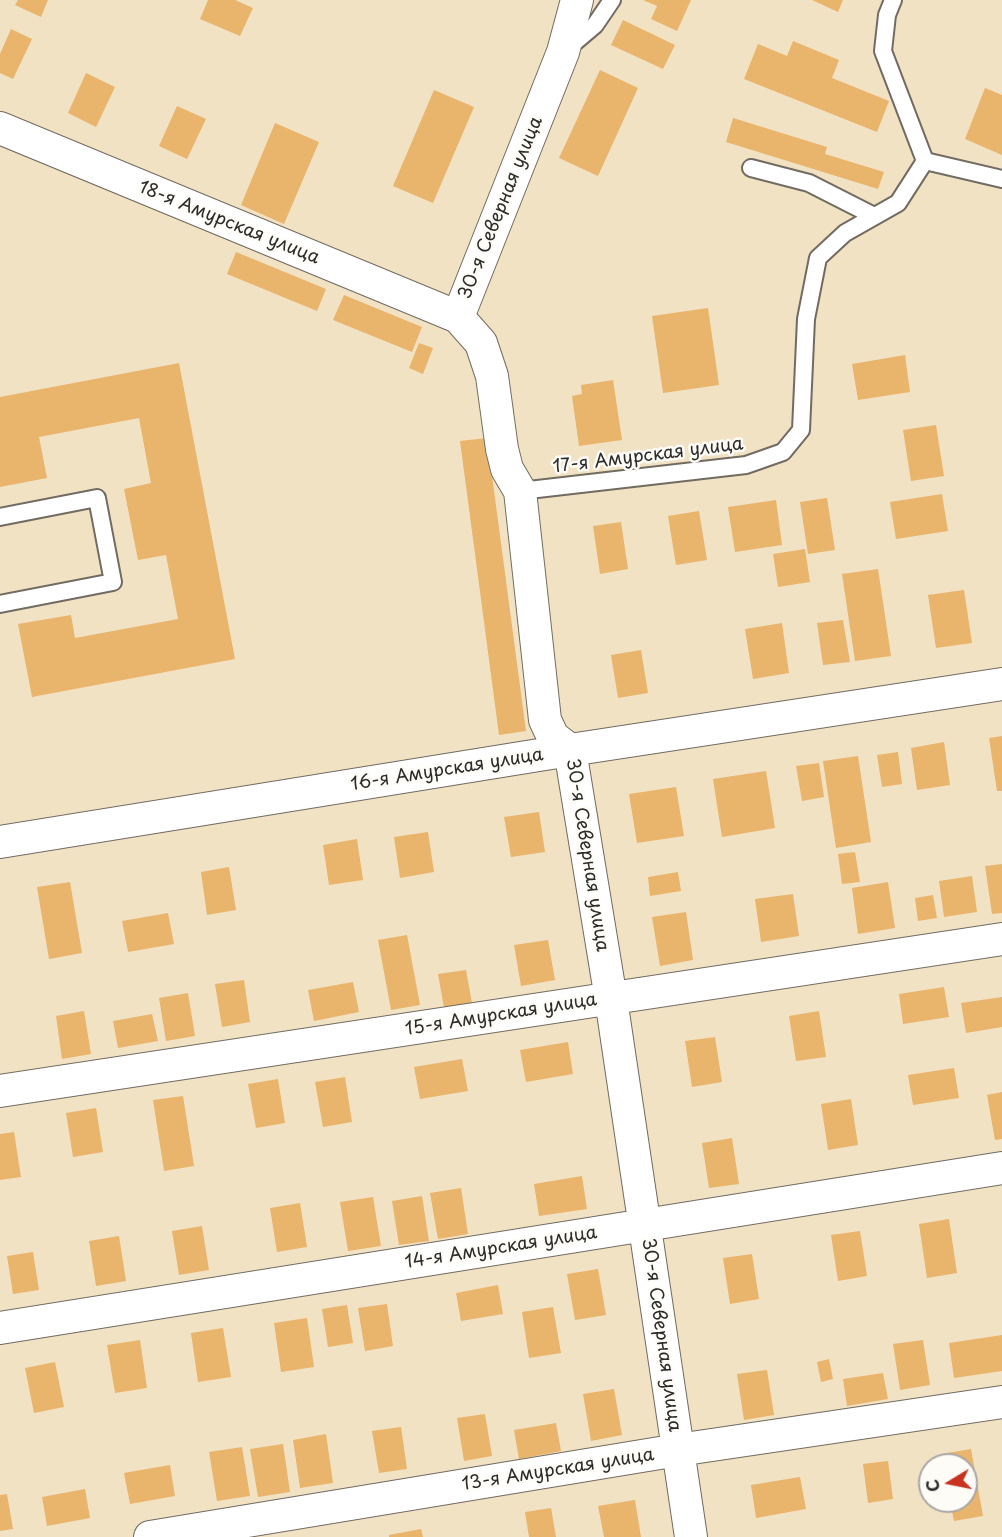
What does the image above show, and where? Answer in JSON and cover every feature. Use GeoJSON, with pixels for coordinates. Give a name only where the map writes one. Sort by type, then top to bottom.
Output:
{"type":"FeatureCollection","features":[{"type":"Feature","properties":{"kind":"street","name":"30-я Северная улица"},"geometry":{"type":"LineString","coordinates":[[577,0],[563,52],[458,317],[481,343],[492,376],[507,470],[520,491],[545,720],[553,737],[570,750],[611,999],[690,1537]]}},
{"type":"Feature","properties":{"kind":"street","name":"18-я Амурская улица"},"geometry":{"type":"LineString","coordinates":[[0,128],[458,317]]}},
{"type":"Feature","properties":{"kind":"street","name":"16-я Амурская улица"},"geometry":{"type":"LineString","coordinates":[[0,842],[570,750],[1002,684]]}},
{"type":"Feature","properties":{"kind":"street","name":"15-я Амурская улица"},"geometry":{"type":"LineString","coordinates":[[0,1091],[1002,939]]}},
{"type":"Feature","properties":{"kind":"street","name":"14-я Амурская улица"},"geometry":{"type":"LineString","coordinates":[[0,1328],[1002,1168]]}},
{"type":"Feature","properties":{"kind":"street","name":"13-я Амурская улица"},"geometry":{"type":"LineString","coordinates":[[150,1537],[678,1450],[1002,1402]]}},
{"type":"Feature","properties":{"kind":"lane"},"geometry":{"type":"LineString","coordinates":[[563,52],[595,25],[612,0]]}},
{"type":"Feature","properties":{"kind":"lane"},"geometry":{"type":"LineString","coordinates":[[893,0],[887,15],[883,51],[925,161],[1002,180]]}},
{"type":"Feature","properties":{"kind":"lane","name":"17-я Амурская улица"},"geometry":{"type":"LineString","coordinates":[[520,491],[746,465],[783,452],[801,430],[806,319],[818,258],[845,233],[898,203],[925,161]]}},
{"type":"Feature","properties":{"kind":"lane"},"geometry":{"type":"LineString","coordinates":[[751,168],[809,183],[874,216]]}},
{"type":"Feature","properties":{"kind":"lane"},"geometry":{"type":"LineString","coordinates":[[0,517],[97,498],[113,582],[0,604]]}},
{"type":"Feature","properties":{"kind":"building"},"geometry":{"type":"Polygon","coordinates":[[[18,0],[48,0],[41,17],[15,5],[18,0]]]}},
{"type":"Feature","properties":{"kind":"building"},"geometry":{"type":"Polygon","coordinates":[[[208,0],[235,0],[253,8],[240,36],[200,19],[208,0]]]}},
{"type":"Feature","properties":{"kind":"building"},"geometry":{"type":"Polygon","coordinates":[[[643,0],[691,0],[677,31],[651,19],[657,6],[643,0]]]}},
{"type":"Feature","properties":{"kind":"building"},"geometry":{"type":"Polygon","coordinates":[[[812,0],[843,0],[838,12],[812,0]]]}},
{"type":"Feature","properties":{"kind":"building"},"geometry":{"type":"Polygon","coordinates":[[[623,20],[675,45],[663,69],[611,45],[623,20]]]}},
{"type":"Feature","properties":{"kind":"building"},"geometry":{"type":"Polygon","coordinates":[[[11,29],[32,39],[13,79],[0,73],[0,54],[11,29]]]}},
{"type":"Feature","properties":{"kind":"building"},"geometry":{"type":"Polygon","coordinates":[[[793,41],[839,60],[832,78],[889,101],[877,132],[744,79],[758,44],[787,56],[793,41]]]}},
{"type":"Feature","properties":{"kind":"building"},"geometry":{"type":"Polygon","coordinates":[[[600,70],[638,88],[598,176],[559,158],[600,70]]]}},
{"type":"Feature","properties":{"kind":"building"},"geometry":{"type":"Polygon","coordinates":[[[86,73],[115,87],[96,127],[68,113],[86,73]]]}},
{"type":"Feature","properties":{"kind":"building"},"geometry":{"type":"Polygon","coordinates":[[[985,88],[1002,95],[1002,155],[965,139],[985,88]]]}},
{"type":"Feature","properties":{"kind":"building"},"geometry":{"type":"Polygon","coordinates":[[[434,90],[474,107],[433,203],[393,186],[434,90]]]}},
{"type":"Feature","properties":{"kind":"building"},"geometry":{"type":"Polygon","coordinates":[[[177,106],[206,119],[187,159],[159,146],[177,106]]]}},
{"type":"Feature","properties":{"kind":"building"},"geometry":{"type":"Polygon","coordinates":[[[733,118],[827,147],[825,154],[884,172],[878,189],[726,142],[733,118]]]}},
{"type":"Feature","properties":{"kind":"building"},"geometry":{"type":"Polygon","coordinates":[[[275,123],[319,142],[284,224],[241,205],[275,123]]]}},
{"type":"Feature","properties":{"kind":"building"},"geometry":{"type":"Polygon","coordinates":[[[236,252],[326,289],[317,311],[227,274],[236,252]]]}},
{"type":"Feature","properties":{"kind":"building"},"geometry":{"type":"Polygon","coordinates":[[[344,295],[422,327],[412,352],[333,320],[344,295]]]}},
{"type":"Feature","properties":{"kind":"building"},"geometry":{"type":"Polygon","coordinates":[[[708,308],[719,385],[663,393],[652,316],[708,308]]]}},
{"type":"Feature","properties":{"kind":"building"},"geometry":{"type":"Polygon","coordinates":[[[419,343],[433,348],[423,374],[409,368],[419,343]]]}},
{"type":"Feature","properties":{"kind":"building"},"geometry":{"type":"Polygon","coordinates":[[[905,355],[910,392],[858,400],[852,364],[905,355]]]}},
{"type":"Feature","properties":{"kind":"building"},"geometry":{"type":"Polygon","coordinates":[[[179,363],[235,659],[32,697],[18,624],[71,615],[75,638],[178,619],[166,555],[138,560],[124,489],[151,483],[139,418],[39,437],[47,478],[0,487],[0,397],[179,363]]]}},
{"type":"Feature","properties":{"kind":"building"},"geometry":{"type":"Polygon","coordinates":[[[613,380],[622,440],[579,446],[572,396],[582,394],[581,385],[613,380]]]}},
{"type":"Feature","properties":{"kind":"building"},"geometry":{"type":"Polygon","coordinates":[[[936,425],[944,476],[911,481],[903,430],[936,425]]]}},
{"type":"Feature","properties":{"kind":"building"},"geometry":{"type":"Polygon","coordinates":[[[487,438],[526,731],[499,735],[460,441],[487,438]]]}},
{"type":"Feature","properties":{"kind":"building"},"geometry":{"type":"Polygon","coordinates":[[[942,494],[948,531],[896,539],[890,502],[942,494]]]}},
{"type":"Feature","properties":{"kind":"building"},"geometry":{"type":"Polygon","coordinates":[[[827,498],[835,550],[808,554],[800,502],[827,498]]]}},
{"type":"Feature","properties":{"kind":"building"},"geometry":{"type":"Polygon","coordinates":[[[776,500],[782,545],[735,552],[728,507],[776,500]]]}},
{"type":"Feature","properties":{"kind":"building"},"geometry":{"type":"Polygon","coordinates":[[[699,511],[707,560],[676,565],[668,516],[699,511]]]}},
{"type":"Feature","properties":{"kind":"building"},"geometry":{"type":"Polygon","coordinates":[[[621,522],[628,569],[600,574],[593,526],[621,522]]]}},
{"type":"Feature","properties":{"kind":"building"},"geometry":{"type":"Polygon","coordinates":[[[805,549],[810,582],[778,587],[773,554],[805,549]]]}},
{"type":"Feature","properties":{"kind":"building"},"geometry":{"type":"Polygon","coordinates":[[[878,569],[891,656],[855,661],[842,574],[878,569]]]}},
{"type":"Feature","properties":{"kind":"building"},"geometry":{"type":"Polygon","coordinates":[[[964,590],[972,643],[936,648],[928,595],[964,590]]]}},
{"type":"Feature","properties":{"kind":"building"},"geometry":{"type":"Polygon","coordinates":[[[843,620],[850,662],[823,665],[817,623],[843,620]]]}},
{"type":"Feature","properties":{"kind":"building"},"geometry":{"type":"Polygon","coordinates":[[[782,623],[789,673],[753,679],[745,629],[782,623]]]}},
{"type":"Feature","properties":{"kind":"building"},"geometry":{"type":"Polygon","coordinates":[[[641,650],[648,693],[618,698],[611,655],[641,650]]]}},
{"type":"Feature","properties":{"kind":"building"},"geometry":{"type":"Polygon","coordinates":[[[1002,736],[1002,791],[997,791],[989,738],[1002,736]]]}},
{"type":"Feature","properties":{"kind":"building"},"geometry":{"type":"Polygon","coordinates":[[[944,742],[950,785],[917,790],[911,748],[944,742]]]}},
{"type":"Feature","properties":{"kind":"building"},"geometry":{"type":"Polygon","coordinates":[[[898,752],[902,784],[882,787],[877,755],[898,752]]]}},
{"type":"Feature","properties":{"kind":"building"},"geometry":{"type":"Polygon","coordinates":[[[858,756],[871,842],[836,848],[823,761],[858,756]]]}},
{"type":"Feature","properties":{"kind":"building"},"geometry":{"type":"Polygon","coordinates":[[[819,763],[824,797],[802,801],[796,766],[819,763]]]}},
{"type":"Feature","properties":{"kind":"building"},"geometry":{"type":"Polygon","coordinates":[[[766,771],[775,828],[722,837],[713,779],[766,771]]]}},
{"type":"Feature","properties":{"kind":"building"},"geometry":{"type":"Polygon","coordinates":[[[676,787],[684,836],[637,843],[629,794],[676,787]]]}},
{"type":"Feature","properties":{"kind":"building"},"geometry":{"type":"Polygon","coordinates":[[[539,812],[545,852],[511,857],[504,817],[539,812]]]}},
{"type":"Feature","properties":{"kind":"building"},"geometry":{"type":"Polygon","coordinates":[[[428,832],[434,872],[400,878],[394,837],[428,832]]]}},
{"type":"Feature","properties":{"kind":"building"},"geometry":{"type":"Polygon","coordinates":[[[357,839],[363,880],[329,885],[323,845],[357,839]]]}},
{"type":"Feature","properties":{"kind":"building"},"geometry":{"type":"Polygon","coordinates":[[[855,852],[860,882],[842,884],[838,854],[855,852]]]}},
{"type":"Feature","properties":{"kind":"building"},"geometry":{"type":"Polygon","coordinates":[[[1002,864],[1002,913],[992,914],[985,866],[1002,864]]]}},
{"type":"Feature","properties":{"kind":"building"},"geometry":{"type":"Polygon","coordinates":[[[229,867],[236,910],[207,915],[201,872],[229,867]]]}},
{"type":"Feature","properties":{"kind":"building"},"geometry":{"type":"Polygon","coordinates":[[[678,872],[681,891],[650,896],[648,877],[678,872]]]}},
{"type":"Feature","properties":{"kind":"building"},"geometry":{"type":"Polygon","coordinates":[[[972,876],[977,912],[944,917],[939,881],[972,876]]]}},
{"type":"Feature","properties":{"kind":"building"},"geometry":{"type":"Polygon","coordinates":[[[70,882],[82,953],[49,959],[37,887],[70,882]]]}},
{"type":"Feature","properties":{"kind":"building"},"geometry":{"type":"Polygon","coordinates":[[[888,882],[895,928],[858,934],[852,888],[888,882]]]}},
{"type":"Feature","properties":{"kind":"building"},"geometry":{"type":"Polygon","coordinates":[[[793,894],[799,936],[761,942],[755,899],[793,894]]]}},
{"type":"Feature","properties":{"kind":"building"},"geometry":{"type":"Polygon","coordinates":[[[933,895],[937,918],[918,921],[915,898],[933,895]]]}},
{"type":"Feature","properties":{"kind":"building"},"geometry":{"type":"Polygon","coordinates":[[[686,912],[693,960],[660,966],[652,917],[686,912]]]}},
{"type":"Feature","properties":{"kind":"building"},"geometry":{"type":"Polygon","coordinates":[[[168,913],[174,944],[128,952],[122,921],[168,913]]]}},
{"type":"Feature","properties":{"kind":"building"},"geometry":{"type":"Polygon","coordinates":[[[407,935],[420,1005],[391,1010],[378,940],[407,935]]]}},
{"type":"Feature","properties":{"kind":"building"},"geometry":{"type":"Polygon","coordinates":[[[548,940],[555,980],[521,986],[514,945],[548,940]]]}},
{"type":"Feature","properties":{"kind":"building"},"geometry":{"type":"Polygon","coordinates":[[[466,970],[472,1003],[444,1008],[438,974],[466,970]]]}},
{"type":"Feature","properties":{"kind":"building"},"geometry":{"type":"Polygon","coordinates":[[[244,980],[250,1022],[222,1027],[215,984],[244,980]]]}},
{"type":"Feature","properties":{"kind":"building"},"geometry":{"type":"Polygon","coordinates":[[[353,982],[359,1012],[314,1021],[308,990],[353,982]]]}},
{"type":"Feature","properties":{"kind":"building"},"geometry":{"type":"Polygon","coordinates":[[[944,987],[949,1017],[903,1024],[899,994],[944,987]]]}},
{"type":"Feature","properties":{"kind":"building"},"geometry":{"type":"Polygon","coordinates":[[[188,993],[195,1036],[166,1041],[159,998],[188,993]]]}},
{"type":"Feature","properties":{"kind":"building"},"geometry":{"type":"Polygon","coordinates":[[[1002,997],[1002,1027],[966,1033],[961,1003],[1002,997]]]}},
{"type":"Feature","properties":{"kind":"building"},"geometry":{"type":"Polygon","coordinates":[[[84,1011],[91,1054],[62,1059],[56,1016],[84,1011]]]}},
{"type":"Feature","properties":{"kind":"building"},"geometry":{"type":"Polygon","coordinates":[[[819,1011],[826,1057],[796,1061],[789,1016],[819,1011]]]}},
{"type":"Feature","properties":{"kind":"building"},"geometry":{"type":"Polygon","coordinates":[[[152,1014],[158,1041],[118,1048],[113,1021],[152,1014]]]}},
{"type":"Feature","properties":{"kind":"building"},"geometry":{"type":"Polygon","coordinates":[[[715,1037],[722,1082],[692,1087],[685,1041],[715,1037]]]}},
{"type":"Feature","properties":{"kind":"building"},"geometry":{"type":"Polygon","coordinates":[[[568,1042],[573,1074],[526,1082],[520,1050],[568,1042]]]}},
{"type":"Feature","properties":{"kind":"building"},"geometry":{"type":"Polygon","coordinates":[[[462,1059],[468,1091],[420,1099],[414,1067],[462,1059]]]}},
{"type":"Feature","properties":{"kind":"building"},"geometry":{"type":"Polygon","coordinates":[[[954,1068],[959,1098],[913,1105],[908,1075],[954,1068]]]}},
{"type":"Feature","properties":{"kind":"building"},"geometry":{"type":"Polygon","coordinates":[[[345,1077],[352,1122],[323,1127],[315,1082],[345,1077]]]}},
{"type":"Feature","properties":{"kind":"building"},"geometry":{"type":"Polygon","coordinates":[[[278,1079],[285,1123],[256,1128],[248,1084],[278,1079]]]}},
{"type":"Feature","properties":{"kind":"building"},"geometry":{"type":"Polygon","coordinates":[[[1002,1092],[1002,1139],[995,1140],[987,1095],[1002,1092]]]}},
{"type":"Feature","properties":{"kind":"building"},"geometry":{"type":"Polygon","coordinates":[[[183,1096],[194,1166],[164,1171],[153,1100],[183,1096]]]}},
{"type":"Feature","properties":{"kind":"building"},"geometry":{"type":"Polygon","coordinates":[[[851,1099],[858,1145],[828,1150],[821,1104],[851,1099]]]}},
{"type":"Feature","properties":{"kind":"building"},"geometry":{"type":"Polygon","coordinates":[[[96,1108],[103,1152],[73,1157],[66,1113],[96,1108]]]}},
{"type":"Feature","properties":{"kind":"building"},"geometry":{"type":"Polygon","coordinates":[[[14,1132],[21,1177],[0,1180],[0,1134],[14,1132]]]}},
{"type":"Feature","properties":{"kind":"building"},"geometry":{"type":"Polygon","coordinates":[[[732,1138],[739,1184],[709,1188],[702,1143],[732,1138]]]}},
{"type":"Feature","properties":{"kind":"building"},"geometry":{"type":"Polygon","coordinates":[[[582,1176],[587,1209],[539,1216],[534,1184],[582,1176]]]}},
{"type":"Feature","properties":{"kind":"building"},"geometry":{"type":"Polygon","coordinates":[[[461,1188],[468,1234],[438,1239],[430,1193],[461,1188]]]}},
{"type":"Feature","properties":{"kind":"building"},"geometry":{"type":"Polygon","coordinates":[[[422,1196],[429,1241],[399,1245],[392,1201],[422,1196]]]}},
{"type":"Feature","properties":{"kind":"building"},"geometry":{"type":"Polygon","coordinates":[[[373,1197],[381,1246],[348,1251],[340,1202],[373,1197]]]}},
{"type":"Feature","properties":{"kind":"building"},"geometry":{"type":"Polygon","coordinates":[[[300,1203],[307,1247],[277,1252],[270,1208],[300,1203]]]}},
{"type":"Feature","properties":{"kind":"building"},"geometry":{"type":"Polygon","coordinates":[[[949,1219],[957,1273],[927,1278],[919,1224],[949,1219]]]}},
{"type":"Feature","properties":{"kind":"building"},"geometry":{"type":"Polygon","coordinates":[[[202,1226],[209,1270],[179,1275],[172,1231],[202,1226]]]}},
{"type":"Feature","properties":{"kind":"building"},"geometry":{"type":"Polygon","coordinates":[[[860,1231],[867,1276],[838,1281],[831,1235],[860,1231]]]}},
{"type":"Feature","properties":{"kind":"building"},"geometry":{"type":"Polygon","coordinates":[[[119,1236],[126,1281],[96,1286],[89,1241],[119,1236]]]}},
{"type":"Feature","properties":{"kind":"building"},"geometry":{"type":"Polygon","coordinates":[[[33,1252],[39,1290],[13,1294],[7,1256],[33,1252]]]}},
{"type":"Feature","properties":{"kind":"building"},"geometry":{"type":"Polygon","coordinates":[[[752,1254],[759,1299],[730,1304],[723,1258],[752,1254]]]}},
{"type":"Feature","properties":{"kind":"building"},"geometry":{"type":"Polygon","coordinates":[[[598,1269],[606,1315],[575,1320],[567,1274],[598,1269]]]}},
{"type":"Feature","properties":{"kind":"building"},"geometry":{"type":"Polygon","coordinates":[[[498,1285],[503,1314],[461,1321],[456,1293],[498,1285]]]}},
{"type":"Feature","properties":{"kind":"building"},"geometry":{"type":"Polygon","coordinates":[[[387,1304],[393,1346],[365,1351],[358,1308],[387,1304]]]}},
{"type":"Feature","properties":{"kind":"building"},"geometry":{"type":"Polygon","coordinates":[[[347,1305],[353,1343],[328,1347],[322,1309],[347,1305]]]}},
{"type":"Feature","properties":{"kind":"building"},"geometry":{"type":"Polygon","coordinates":[[[553,1307],[561,1353],[529,1358],[522,1312],[553,1307]]]}},
{"type":"Feature","properties":{"kind":"building"},"geometry":{"type":"Polygon","coordinates":[[[307,1318],[314,1367],[281,1372],[274,1323],[307,1318]]]}},
{"type":"Feature","properties":{"kind":"building"},"geometry":{"type":"Polygon","coordinates":[[[223,1328],[231,1377],[198,1382],[191,1333],[223,1328]]]}},
{"type":"Feature","properties":{"kind":"building"},"geometry":{"type":"Polygon","coordinates":[[[1002,1335],[1002,1371],[954,1378],[949,1343],[1002,1335]]]}},
{"type":"Feature","properties":{"kind":"building"},"geometry":{"type":"Polygon","coordinates":[[[140,1340],[147,1388],[115,1393],[107,1345],[140,1340]]]}},
{"type":"Feature","properties":{"kind":"building"},"geometry":{"type":"Polygon","coordinates":[[[923,1340],[930,1385],[900,1390],[893,1344],[923,1340]]]}},
{"type":"Feature","properties":{"kind":"building"},"geometry":{"type":"Polygon","coordinates":[[[829,1359],[833,1379],[821,1382],[817,1362],[829,1359]]]}},
{"type":"Feature","properties":{"kind":"building"},"geometry":{"type":"Polygon","coordinates":[[[55,1362],[64,1407],[34,1413],[25,1368],[55,1362]]]}},
{"type":"Feature","properties":{"kind":"building"},"geometry":{"type":"Polygon","coordinates":[[[767,1370],[774,1415],[744,1420],[737,1374],[767,1370]]]}},
{"type":"Feature","properties":{"kind":"building"},"geometry":{"type":"Polygon","coordinates":[[[883,1373],[888,1399],[847,1406],[843,1379],[883,1373]]]}},
{"type":"Feature","properties":{"kind":"building"},"geometry":{"type":"Polygon","coordinates":[[[614,1389],[622,1435],[591,1441],[583,1394],[614,1389]]]}},
{"type":"Feature","properties":{"kind":"building"},"geometry":{"type":"Polygon","coordinates":[[[485,1414],[492,1456],[464,1461],[457,1418],[485,1414]]]}},
{"type":"Feature","properties":{"kind":"building"},"geometry":{"type":"Polygon","coordinates":[[[556,1423],[561,1451],[519,1459],[514,1430],[556,1423]]]}},
{"type":"Feature","properties":{"kind":"building"},"geometry":{"type":"Polygon","coordinates":[[[401,1427],[407,1469],[379,1473],[372,1431],[401,1427]]]}},
{"type":"Feature","properties":{"kind":"building"},"geometry":{"type":"Polygon","coordinates":[[[326,1434],[333,1483],[300,1488],[293,1440],[326,1434]]]}},
{"type":"Feature","properties":{"kind":"building"},"geometry":{"type":"Polygon","coordinates":[[[283,1444],[290,1492],[258,1497],[250,1449],[283,1444]]]}},
{"type":"Feature","properties":{"kind":"building"},"geometry":{"type":"Polygon","coordinates":[[[242,1447],[250,1496],[217,1501],[209,1452],[242,1447]]]}},
{"type":"Feature","properties":{"kind":"building"},"geometry":{"type":"Polygon","coordinates":[[[971,1449],[972,1453],[948,1453],[971,1449]]]}},
{"type":"Feature","properties":{"kind":"building"},"geometry":{"type":"Polygon","coordinates":[[[888,1461],[893,1499],[868,1503],[863,1464],[888,1461]]]}},
{"type":"Feature","properties":{"kind":"building"},"geometry":{"type":"Polygon","coordinates":[[[170,1465],[175,1496],[130,1504],[124,1473],[170,1465]]]}},
{"type":"Feature","properties":{"kind":"building"},"geometry":{"type":"Polygon","coordinates":[[[800,1477],[806,1509],[756,1518],[751,1485],[800,1477]]]}},
{"type":"Feature","properties":{"kind":"building"},"geometry":{"type":"Polygon","coordinates":[[[978,1488],[983,1516],[954,1521],[952,1513],[978,1513],[978,1488]]]}},
{"type":"Feature","properties":{"kind":"building"},"geometry":{"type":"Polygon","coordinates":[[[85,1489],[90,1518],[47,1526],[42,1497],[85,1489]]]}},
{"type":"Feature","properties":{"kind":"building"},"geometry":{"type":"Polygon","coordinates":[[[7,1494],[13,1529],[0,1531],[0,1495],[7,1494]]]}},
{"type":"Feature","properties":{"kind":"building"},"geometry":{"type":"Polygon","coordinates":[[[635,1500],[641,1537],[604,1537],[598,1506],[635,1500]]]}},
{"type":"Feature","properties":{"kind":"building"},"geometry":{"type":"Polygon","coordinates":[[[551,1508],[556,1537],[529,1537],[525,1512],[551,1508]]]}},
{"type":"Feature","properties":{"kind":"building"},"geometry":{"type":"Polygon","coordinates":[[[421,1529],[423,1537],[389,1537],[389,1535],[421,1529]]]}}]}
